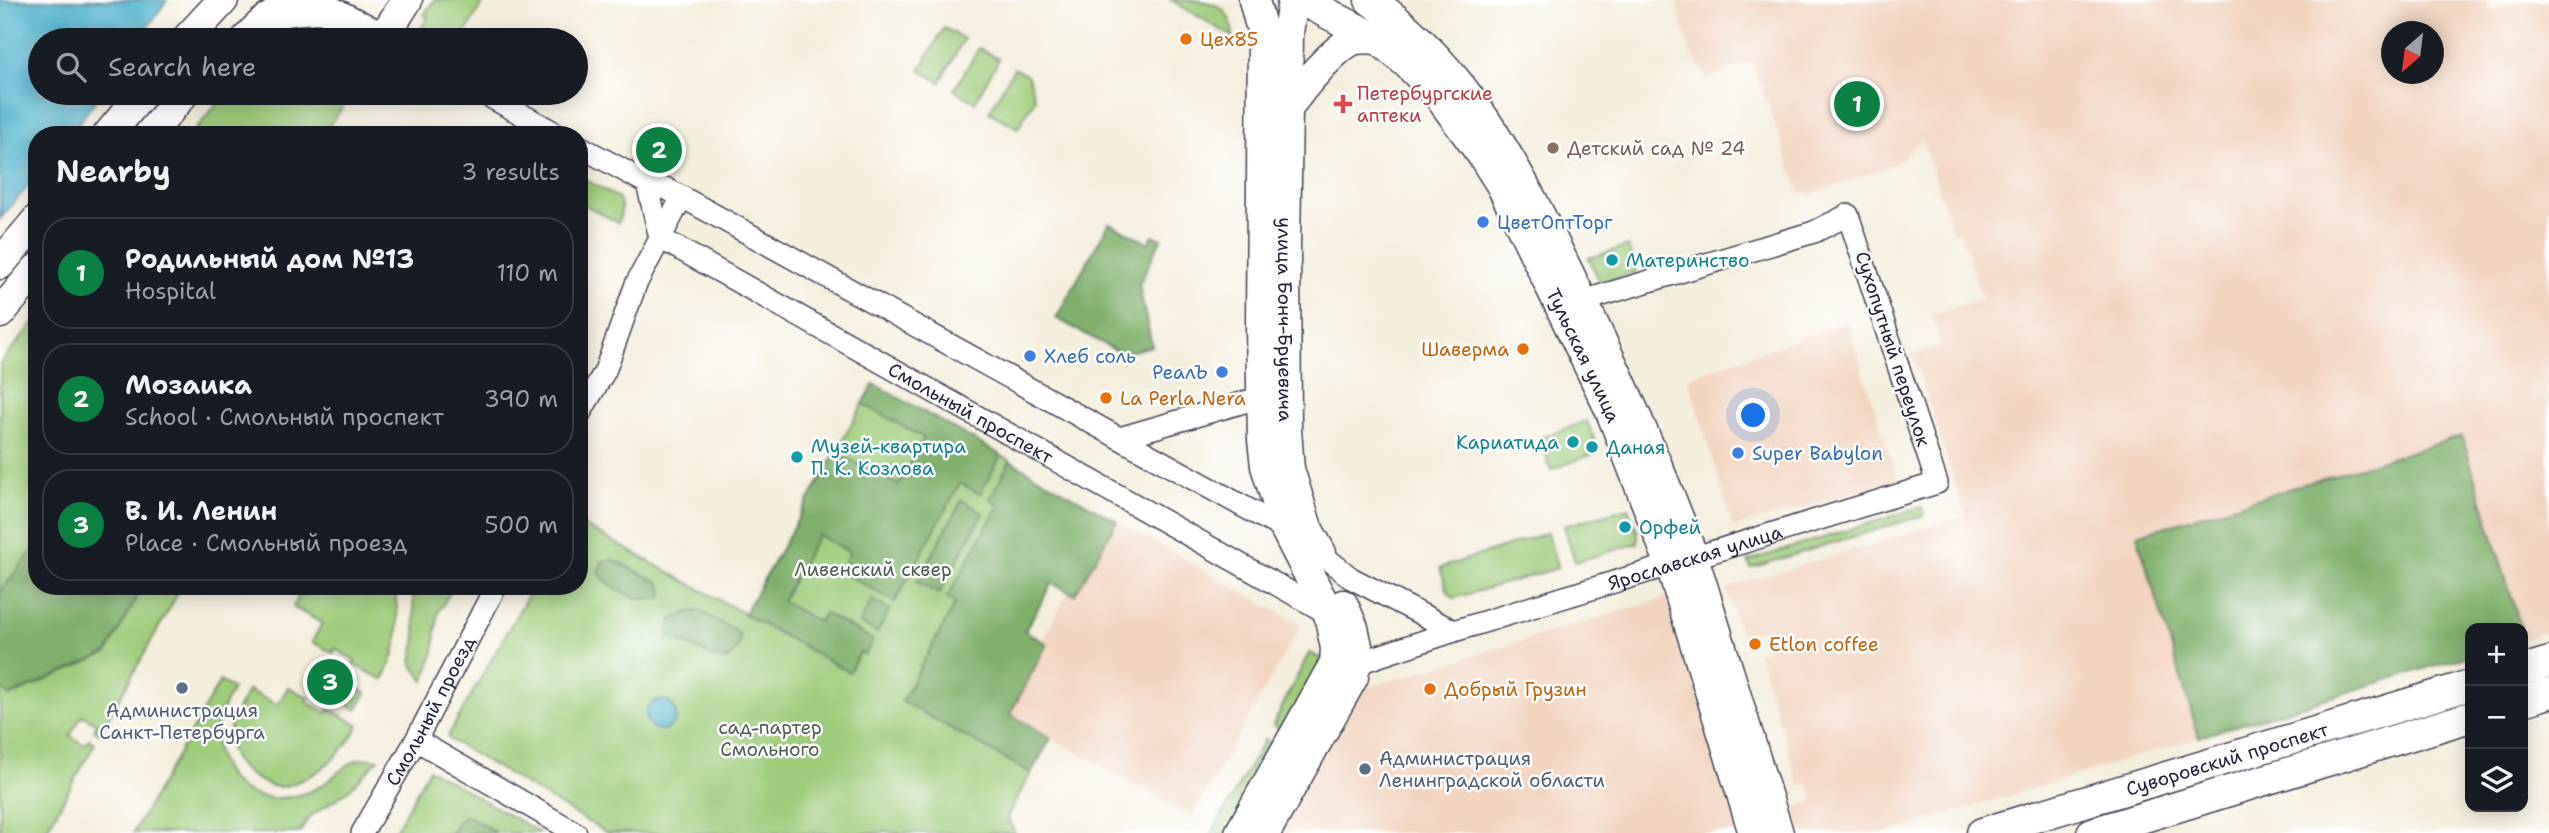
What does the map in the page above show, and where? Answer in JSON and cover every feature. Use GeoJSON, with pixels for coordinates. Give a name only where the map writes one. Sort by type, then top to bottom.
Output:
{"type":"FeatureCollection","features":[{"type":"Feature","properties":{"kind":"main road"},"geometry":{"type":"LineString","coordinates":[[193,28],[208,0]]}},
{"type":"Feature","properties":{"kind":"main road"},"geometry":{"type":"LineString","coordinates":[[197,28],[223,0]]}},
{"type":"Feature","properties":{"kind":"main road"},"geometry":{"type":"LineString","coordinates":[[238,28],[262,0]]}},
{"type":"Feature","properties":{"kind":"main road"},"geometry":{"type":"LineString","coordinates":[[391,28],[407,0]]}},
{"type":"Feature","properties":{"kind":"main road","name":"улица Бонч-Бруевича"},"geometry":{"type":"LineString","coordinates":[[1254,0],[1263,34],[1262,397],[1266,466],[1286,530],[1341,621]]}},
{"type":"Feature","properties":{"kind":"main road","name":"улица Бонч-Бруевича"},"geometry":{"type":"LineString","coordinates":[[1293,0],[1289,33],[1284,250],[1286,430],[1289,469],[1307,528],[1320,553],[1341,621]]}},
{"type":"Feature","properties":{"kind":"main road","name":"Тульская улица"},"geometry":{"type":"LineString","coordinates":[[1302,0],[1382,42],[1439,96],[1502,186],[1571,305]]}},
{"type":"Feature","properties":{"kind":"main road","name":"Тульская улица"},"geometry":{"type":"LineString","coordinates":[[1370,0],[1401,22],[1464,91],[1498,138],[1520,175],[1610,409],[1682,561],[1778,833]]}},
{"type":"Feature","properties":{"kind":"main road"},"geometry":{"type":"LineString","coordinates":[[256,28],[272,14],[322,4],[365,28]]}},
{"type":"Feature","properties":{"kind":"main road"},"geometry":{"type":"LineString","coordinates":[[1288,108],[1337,52],[1356,39],[1373,38]]}},
{"type":"Feature","properties":{"kind":"main road"},"geometry":{"type":"LineString","coordinates":[[116,126],[133,105]]}},
{"type":"Feature","properties":{"kind":"main road"},"geometry":{"type":"LineString","coordinates":[[156,126],[174,105]]}},
{"type":"Feature","properties":{"kind":"main road"},"geometry":{"type":"LineString","coordinates":[[0,264],[28,231]]}},
{"type":"Feature","properties":{"kind":"main road"},"geometry":{"type":"LineString","coordinates":[[0,313],[28,280]]}},
{"type":"Feature","properties":{"kind":"main road","name":"Тульская улица"},"geometry":{"type":"LineString","coordinates":[[1682,561],[1754,833]]}},
{"type":"Feature","properties":{"kind":"main road"},"geometry":{"type":"LineString","coordinates":[[1265,833],[1353,677],[1357,646],[1341,621]]}},
{"type":"Feature","properties":{"kind":"main road"},"geometry":{"type":"LineString","coordinates":[[1240,833],[1335,663],[1341,621]]}},
{"type":"Feature","properties":{"kind":"main road"},"geometry":{"type":"LineString","coordinates":[[2528,668],[2549,662]]}},
{"type":"Feature","properties":{"kind":"main road","name":"Суворовский проспект"},"geometry":{"type":"LineString","coordinates":[[1982,833],[2467,686]]}},
{"type":"Feature","properties":{"kind":"main road"},"geometry":{"type":"LineString","coordinates":[[2528,699],[2549,693]]}},
{"type":"Feature","properties":{"kind":"main road","name":"Суворовский проспект"},"geometry":{"type":"LineString","coordinates":[[2092,833],[2465,719]]}},
{"type":"Feature","properties":{"kind":"street"},"geometry":{"type":"LineString","coordinates":[[505,105],[543,126]]}},
{"type":"Feature","properties":{"kind":"street"},"geometry":{"type":"LineString","coordinates":[[588,151],[647,183],[682,197],[1286,530],[1351,578],[1454,631]]}},
{"type":"Feature","properties":{"kind":"street"},"geometry":{"type":"LineString","coordinates":[[647,183],[660,238]]}},
{"type":"Feature","properties":{"kind":"street"},"geometry":{"type":"LineString","coordinates":[[588,400],[605,371],[636,284],[682,197]]}},
{"type":"Feature","properties":{"kind":"street","name":"Сухопутный переулок"},"geometry":{"type":"LineString","coordinates":[[1571,305],[1814,232],[1848,215],[1937,483]]}},
{"type":"Feature","properties":{"kind":"street","name":"Смольный проспект"},"geometry":{"type":"LineString","coordinates":[[660,238],[1341,621]]}},
{"type":"Feature","properties":{"kind":"street"},"geometry":{"type":"LineString","coordinates":[[1119,439],[1262,397]]}},
{"type":"Feature","properties":{"kind":"street","name":"Ярославская улица"},"geometry":{"type":"LineString","coordinates":[[1353,677],[1364,662],[1454,631],[1937,483]]}},
{"type":"Feature","properties":{"kind":"street","name":"Смольный проезд"},"geometry":{"type":"LineString","coordinates":[[362,833],[416,740],[491,595]]}},
{"type":"Feature","properties":{"kind":"street"},"geometry":{"type":"LineString","coordinates":[[416,740],[576,833]]}},
{"type":"Feature","properties":{"kind":"shaded area"},"geometry":{"type":"Polygon","coordinates":[[[1675,0],[2486,0],[2490,11],[2528,0],[2549,0],[2549,631],[2528,637],[2528,623],[2465,623],[2465,657],[1886,833],[1801,833],[1793,808],[1814,801],[1808,783],[1799,786],[1758,652],[1768,649],[1763,630],[1741,636],[1726,588],[1966,516],[1913,354],[1941,346],[1932,315],[1982,299],[1960,230],[1953,232],[1922,139],[1896,164],[1810,195],[1808,192],[1800,194],[1752,60],[1708,79],[1691,53],[1675,0]]]}},
{"type":"Feature","properties":{"kind":"shaded area"},"geometry":{"type":"Polygon","coordinates":[[[1847,321],[1898,481],[1733,527],[1688,378],[1847,321]]]}},
{"type":"Feature","properties":{"kind":"shaded area"},"geometry":{"type":"Polygon","coordinates":[[[1117,521],[1301,625],[1192,817],[1010,714],[1047,644],[1042,641],[1069,591],[1075,594],[1117,521]]]}},
{"type":"Feature","properties":{"kind":"shaded area"},"geometry":{"type":"Polygon","coordinates":[[[1668,597],[1743,833],[1278,833],[1360,690],[1668,597]]]}},
{"type":"Feature","properties":{"kind":"green space"},"geometry":{"type":"Polygon","coordinates":[[[434,0],[485,0],[468,28],[424,28],[428,17],[424,15],[434,0]]]}},
{"type":"Feature","properties":{"kind":"green space"},"geometry":{"type":"Polygon","coordinates":[[[1171,0],[1206,2],[1222,9],[1228,16],[1233,37],[1171,0]]]}},
{"type":"Feature","properties":{"kind":"green space"},"geometry":{"type":"Polygon","coordinates":[[[944,28],[964,39],[940,82],[920,70],[944,28]]]}},
{"type":"Feature","properties":{"kind":"green space"},"geometry":{"type":"Polygon","coordinates":[[[979,48],[999,59],[975,102],[954,90],[979,48]]]}},
{"type":"Feature","properties":{"kind":"green space"},"geometry":{"type":"Polygon","coordinates":[[[1014,68],[1028,76],[1035,99],[1018,128],[989,112],[1014,68]]]}},
{"type":"Feature","properties":{"kind":"green space"},"geometry":{"type":"Polygon","coordinates":[[[216,105],[344,105],[329,126],[198,126],[216,105]]]}},
{"type":"Feature","properties":{"kind":"green space"},"geometry":{"type":"Polygon","coordinates":[[[588,181],[618,198],[621,213],[618,223],[588,207],[588,181]]]}},
{"type":"Feature","properties":{"kind":"green space"},"geometry":{"type":"Polygon","coordinates":[[[1109,223],[1148,243],[1153,235],[1161,239],[1139,285],[1152,346],[1122,354],[1056,318],[1109,223]]]}},
{"type":"Feature","properties":{"kind":"green space"},"geometry":{"type":"Polygon","coordinates":[[[1628,246],[1636,272],[1600,283],[1589,258],[1628,246]]]}},
{"type":"Feature","properties":{"kind":"green space"},"geometry":{"type":"Polygon","coordinates":[[[28,330],[28,595],[177,595],[100,733],[94,730],[97,723],[82,715],[70,736],[85,745],[89,739],[95,743],[45,833],[0,833],[0,363],[28,330]]]}},
{"type":"Feature","properties":{"kind":"green space","name":"сад-партер Смольного"},"geometry":{"type":"Polygon","coordinates":[[[874,384],[1028,471],[902,701],[1031,773],[1007,817],[1015,833],[607,833],[449,739],[448,736],[528,595],[588,595],[588,528],[745,614],[874,384]],[[656,700],[649,706],[646,717],[653,728],[662,730],[676,716],[674,707],[656,700]]]}},
{"type":"Feature","properties":{"kind":"green space","name":"Ливенский сквер"},"geometry":{"type":"Polygon","coordinates":[[[874,384],[1001,455],[980,494],[960,483],[895,602],[840,571],[850,552],[818,535],[782,601],[819,622],[824,613],[873,640],[865,655],[860,652],[849,672],[744,614],[836,452],[898,485],[924,438],[863,404],[874,384]]]}},
{"type":"Feature","properties":{"kind":"green space"},"geometry":{"type":"Polygon","coordinates":[[[1587,421],[1599,452],[1551,470],[1540,438],[1587,421]]]}},
{"type":"Feature","properties":{"kind":"green space"},"geometry":{"type":"Polygon","coordinates":[[[2462,436],[2519,623],[2465,623],[2465,657],[2199,737],[2137,535],[2462,436]]]}},
{"type":"Feature","properties":{"kind":"green space"},"geometry":{"type":"Polygon","coordinates":[[[1010,461],[1117,521],[1075,595],[1052,583],[1025,631],[1047,644],[1010,714],[1051,738],[1031,773],[902,701],[955,604],[947,598],[999,505],[990,499],[1010,461]]]}},
{"type":"Feature","properties":{"kind":"green space"},"geometry":{"type":"Polygon","coordinates":[[[962,500],[983,513],[939,594],[917,582],[962,500]]]}},
{"type":"Feature","properties":{"kind":"green space"},"geometry":{"type":"Polygon","coordinates":[[[1922,507],[1924,515],[1751,568],[1748,561],[1922,507]]]}},
{"type":"Feature","properties":{"kind":"green space"},"geometry":{"type":"Polygon","coordinates":[[[1628,508],[1638,533],[1638,543],[1575,562],[1564,526],[1628,508]]]}},
{"type":"Feature","properties":{"kind":"green space"},"geometry":{"type":"Polygon","coordinates":[[[1547,533],[1558,568],[1454,598],[1448,592],[1440,568],[1547,533]]]}},
{"type":"Feature","properties":{"kind":"green space"},"geometry":{"type":"Polygon","coordinates":[[[28,556],[28,595],[138,595],[107,653],[10,696],[0,689],[0,592],[28,556]]]}},
{"type":"Feature","properties":{"kind":"green space"},"geometry":{"type":"Polygon","coordinates":[[[612,559],[660,583],[663,593],[661,598],[635,597],[611,585],[598,572],[602,562],[612,559]]]}},
{"type":"Feature","properties":{"kind":"green space"},"geometry":{"type":"Polygon","coordinates":[[[299,595],[395,595],[398,634],[383,680],[353,664],[355,660],[335,649],[333,653],[312,642],[322,623],[293,607],[299,595]]]}},
{"type":"Feature","properties":{"kind":"green space"},"geometry":{"type":"Polygon","coordinates":[[[413,595],[449,595],[438,613],[434,652],[424,681],[412,664],[416,637],[413,595]]]}},
{"type":"Feature","properties":{"kind":"green space"},"geometry":{"type":"Polygon","coordinates":[[[872,600],[890,610],[877,633],[859,623],[872,600]]]}},
{"type":"Feature","properties":{"kind":"green space"},"geometry":{"type":"Polygon","coordinates":[[[700,611],[739,633],[737,648],[726,660],[670,637],[667,631],[672,620],[690,612],[700,611]]]}},
{"type":"Feature","properties":{"kind":"green space"},"geometry":{"type":"Polygon","coordinates":[[[1309,653],[1322,659],[1285,732],[1273,725],[1309,653]]]}},
{"type":"Feature","properties":{"kind":"green space"},"geometry":{"type":"Polygon","coordinates":[[[319,666],[366,693],[357,710],[309,683],[319,666]]]}},
{"type":"Feature","properties":{"kind":"green space"},"geometry":{"type":"Polygon","coordinates":[[[220,681],[233,689],[216,728],[219,758],[232,781],[254,795],[280,798],[307,793],[353,762],[379,759],[348,791],[308,818],[300,833],[133,833],[220,681]]]}},
{"type":"Feature","properties":{"kind":"green space"},"geometry":{"type":"Polygon","coordinates":[[[288,687],[309,698],[307,702],[326,713],[329,709],[359,725],[329,763],[298,782],[278,787],[256,779],[241,767],[231,752],[229,734],[234,715],[248,690],[278,705],[288,687]]]}},
{"type":"Feature","properties":{"kind":"green space"},"geometry":{"type":"Polygon","coordinates":[[[1265,739],[1277,746],[1228,833],[1212,833],[1265,739]]]}},
{"type":"Feature","properties":{"kind":"green space"},"geometry":{"type":"Polygon","coordinates":[[[429,769],[540,833],[394,833],[429,769]]]}},
{"type":"Feature","properties":{"kind":"green space"},"geometry":{"type":"Polygon","coordinates":[[[465,816],[497,833],[451,833],[456,823],[465,816]]]}},
{"type":"Feature","properties":{"kind":"water"},"geometry":{"type":"Polygon","coordinates":[[[0,0],[167,0],[147,28],[28,28],[28,105],[92,105],[77,126],[28,126],[28,186],[0,219],[0,0]]]}},
{"type":"Feature","properties":{"kind":"water"},"geometry":{"type":"Polygon","coordinates":[[[661,700],[672,704],[676,715],[672,726],[661,730],[650,726],[646,715],[650,704],[661,700]]]}},
{"type":"Feature","properties":{"kind":"place","name":"Цех85"},"geometry":{"type":"Point","coordinates":[1186,39]}},
{"type":"Feature","properties":{"kind":"place","name":"Петербургские аптеки"},"geometry":{"type":"Point","coordinates":[1343,104]}},
{"type":"Feature","properties":{"kind":"place","name":"Родильный дом №13"},"geometry":{"type":"Point","coordinates":[1857,104]}},
{"type":"Feature","properties":{"kind":"place","name":"Детский сад № 24"},"geometry":{"type":"Point","coordinates":[1553,148]}},
{"type":"Feature","properties":{"kind":"place","name":"Мозаика"},"geometry":{"type":"Point","coordinates":[659,150]}},
{"type":"Feature","properties":{"kind":"place","name":"ЦветОптТорг"},"geometry":{"type":"Point","coordinates":[1483,222]}},
{"type":"Feature","properties":{"kind":"place","name":"Материнство"},"geometry":{"type":"Point","coordinates":[1612,260]}},
{"type":"Feature","properties":{"kind":"place","name":"Шаверма"},"geometry":{"type":"Point","coordinates":[1523,349]}},
{"type":"Feature","properties":{"kind":"place","name":"Хлеб соль"},"geometry":{"type":"Point","coordinates":[1030,356]}},
{"type":"Feature","properties":{"kind":"place","name":"РеалЪ"},"geometry":{"type":"Point","coordinates":[1222,372]}},
{"type":"Feature","properties":{"kind":"place","name":"La Perla Nera"},"geometry":{"type":"Point","coordinates":[1106,398]}},
{"type":"Feature","properties":{"kind":"place","name":"Кариатида"},"geometry":{"type":"Point","coordinates":[1573,442]}},
{"type":"Feature","properties":{"kind":"place","name":"Даная"},"geometry":{"type":"Point","coordinates":[1592,447]}},
{"type":"Feature","properties":{"kind":"place","name":"Super Babylon"},"geometry":{"type":"Point","coordinates":[1738,453]}},
{"type":"Feature","properties":{"kind":"place","name":"Музей-квартира П. К. Козлова"},"geometry":{"type":"Point","coordinates":[797,457]}},
{"type":"Feature","properties":{"kind":"place","name":"Орфей"},"geometry":{"type":"Point","coordinates":[1625,527]}},
{"type":"Feature","properties":{"kind":"place","name":"Etlon coffee"},"geometry":{"type":"Point","coordinates":[1755,644]}},
{"type":"Feature","properties":{"kind":"place","name":"В. И. Ленин"},"geometry":{"type":"Point","coordinates":[330,682]}},
{"type":"Feature","properties":{"kind":"place","name":"Администрация Санкт-Петербурга"},"geometry":{"type":"Point","coordinates":[182,688]}},
{"type":"Feature","properties":{"kind":"place","name":"Добрый Грузин"},"geometry":{"type":"Point","coordinates":[1430,689]}},
{"type":"Feature","properties":{"kind":"place","name":"Администрация Ленинградской области"},"geometry":{"type":"Point","coordinates":[1365,769]}}]}
